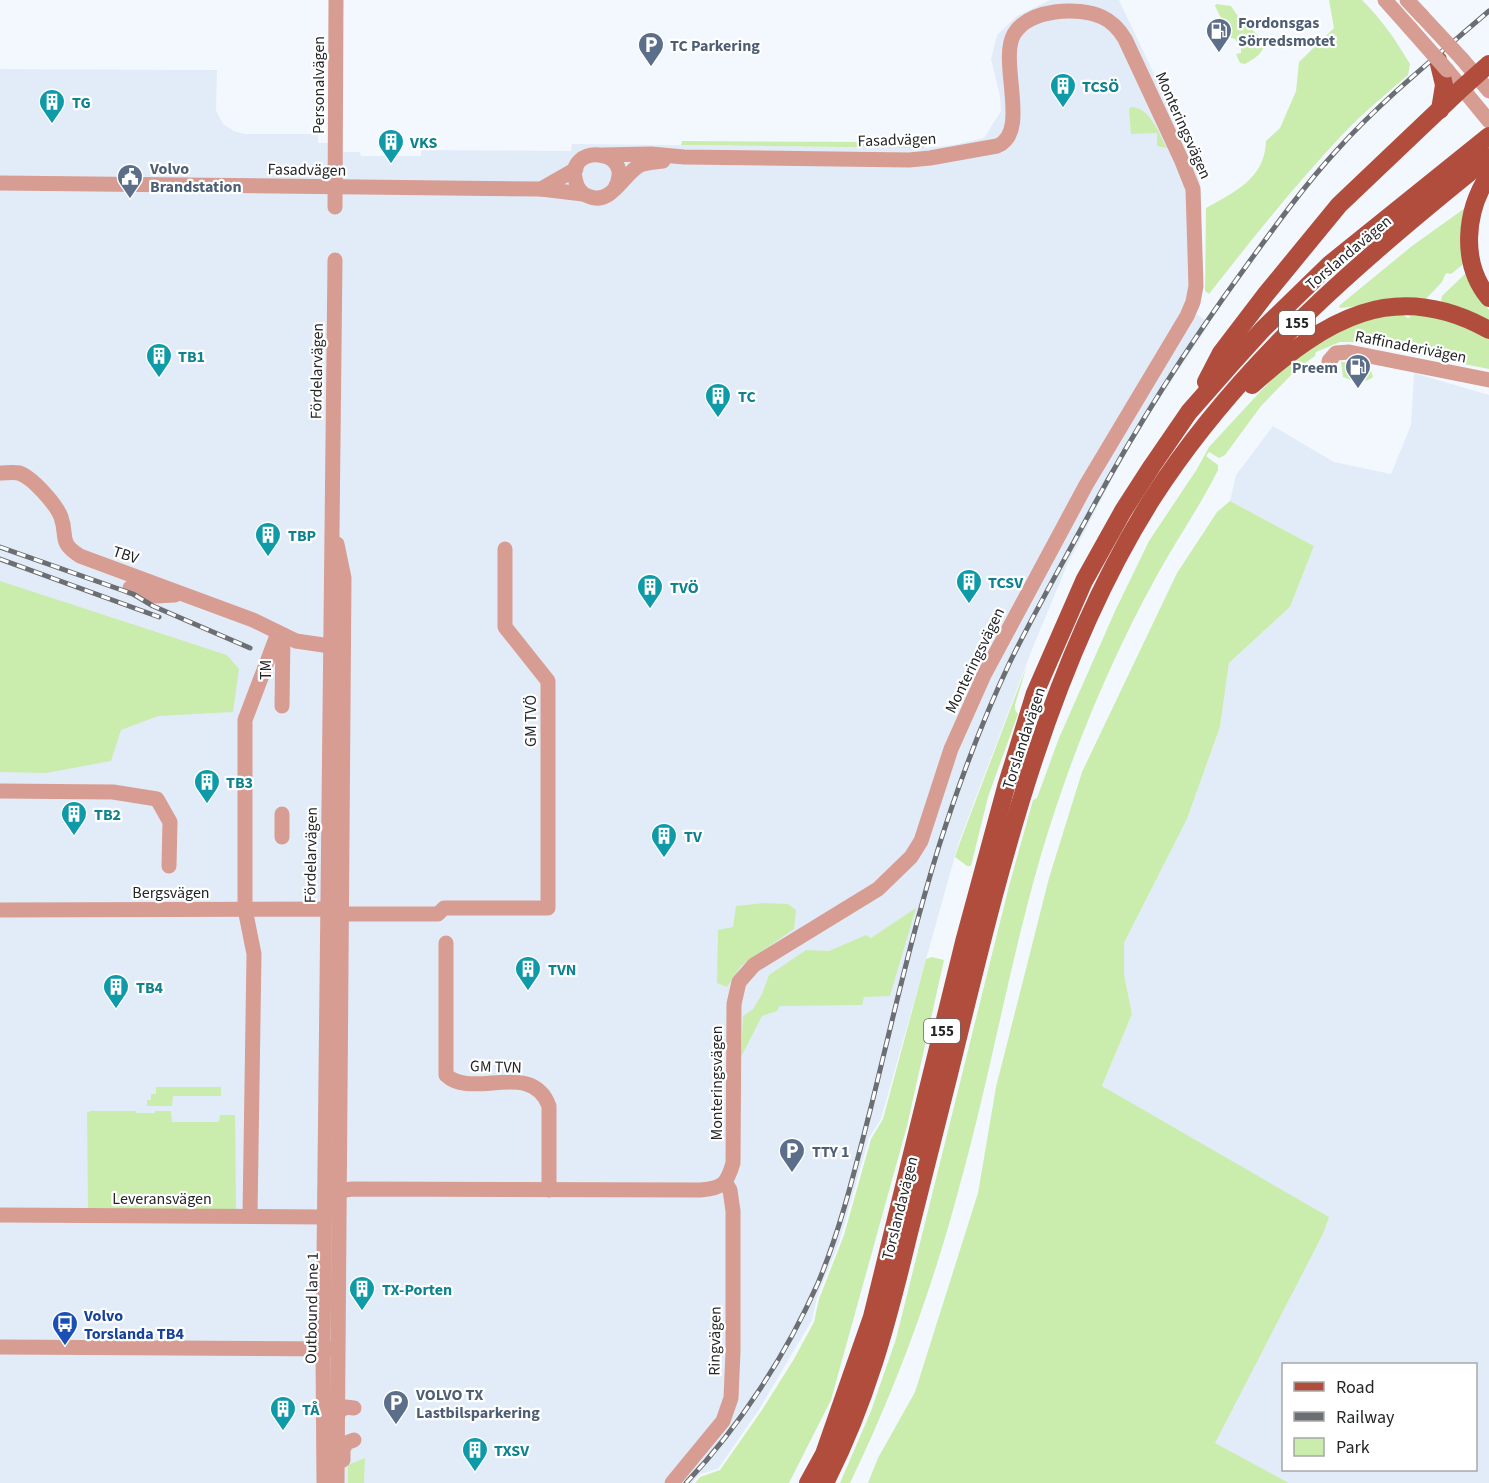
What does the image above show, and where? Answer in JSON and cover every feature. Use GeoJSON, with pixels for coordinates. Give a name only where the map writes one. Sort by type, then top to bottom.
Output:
{"type":"FeatureCollection","features":[{"type":"Feature","properties":{"kind":"main road"},"geometry":{"type":"LineString","coordinates":[[1462,59],[1489,55]]}},
{"type":"Feature","properties":{"kind":"main road"},"geometry":{"type":"LineString","coordinates":[[1438,60],[1444,85],[1440,110]]}},
{"type":"Feature","properties":{"kind":"main road"},"geometry":{"type":"LineString","coordinates":[[1189,412],[1221,353],[1339,205],[1482,70]]}},
{"type":"Feature","properties":{"kind":"main road","name":"Torslandavägen"},"geometry":{"type":"LineString","coordinates":[[808,1483],[824,1454],[872,1317],[988,848],[1035,693],[1080,590],[1133,494],[1189,412],[1263,329],[1330,264],[1489,136]]}},
{"type":"Feature","properties":{"kind":"main road","name":"Torslandavägen"},"geometry":{"type":"LineString","coordinates":[[825,1483],[867,1389],[886,1325],[1004,855],[1047,725],[1084,630],[1135,528],[1167,478],[1247,375],[1300,321],[1379,248],[1489,157]]}},
{"type":"Feature","properties":{"kind":"main road"},"geometry":{"type":"LineString","coordinates":[[1489,175],[1475,202],[1469,238],[1474,270],[1489,298]]}},
{"type":"Feature","properties":{"kind":"main road"},"geometry":{"type":"LineString","coordinates":[[1208,423],[1294,349],[1346,318],[1382,308],[1419,307],[1445,310],[1463,316],[1489,330]]}},
{"type":"Feature","properties":{"kind":"street","name":"Personalvägen"},"geometry":{"type":"LineString","coordinates":[[334,207],[336,0]]}},
{"type":"Feature","properties":{"kind":"street"},"geometry":{"type":"LineString","coordinates":[[1385,0],[1489,121]]}},
{"type":"Feature","properties":{"kind":"street"},"geometry":{"type":"LineString","coordinates":[[1407,0],[1462,59],[1482,70],[1489,91]]}},
{"type":"Feature","properties":{"kind":"street","name":"Monteringsvägen"},"geometry":{"type":"LineString","coordinates":[[725,1182],[734,1163],[734,1004],[739,982],[754,965],[878,889],[911,858],[921,841],[951,749],[984,675],[1086,485],[1187,316],[1193,302],[1196,286],[1193,189],[1120,31],[1114,24],[1095,14],[1053,12],[1039,15],[1025,22],[1018,28],[1011,40]]}},
{"type":"Feature","properties":{"kind":"street","name":"Fasadvägen"},"geometry":{"type":"LineString","coordinates":[[542,189],[576,169],[587,156],[597,154],[909,160],[997,146],[1006,141],[1011,134],[1011,40]]}},
{"type":"Feature","properties":{"kind":"street"},"geometry":{"type":"LineString","coordinates":[[603,155],[612,160],[618,169],[619,179],[615,188]]}},
{"type":"Feature","properties":{"kind":"street","name":"Fasadvägen"},"geometry":{"type":"LineString","coordinates":[[0,183],[542,189],[602,198],[610,194],[631,171],[641,165],[684,157]]}},
{"type":"Feature","properties":{"kind":"street"},"geometry":{"type":"LineString","coordinates":[[576,169],[576,182],[584,194]]}},
{"type":"Feature","properties":{"kind":"street","name":"Fördelarvägen"},"geometry":{"type":"LineString","coordinates":[[335,260],[332,518],[337,646],[335,1191]]}},
{"type":"Feature","properties":{"kind":"street","name":"Raffinaderivägen"},"geometry":{"type":"LineString","coordinates":[[1329,361],[1336,353],[1350,352],[1489,380]]}},
{"type":"Feature","properties":{"kind":"street","name":"TBV"},"geometry":{"type":"LineString","coordinates":[[0,473],[19,473],[34,483],[55,506],[61,517],[64,540],[69,549],[97,563],[253,620],[297,641],[337,646]]}},
{"type":"Feature","properties":{"kind":"street","name":"GM TVÖ"},"geometry":{"type":"LineString","coordinates":[[335,911],[438,914],[444,908],[548,908],[548,681],[506,627],[505,549]]}},
{"type":"Feature","properties":{"kind":"street"},"geometry":{"type":"LineString","coordinates":[[130,588],[156,596],[178,595],[199,600]]}},
{"type":"Feature","properties":{"kind":"street"},"geometry":{"type":"LineString","coordinates":[[250,1216],[254,954],[245,909],[244,720],[280,634]]}},
{"type":"Feature","properties":{"kind":"street","name":"TM"},"geometry":{"type":"LineString","coordinates":[[280,634],[282,706]]}},
{"type":"Feature","properties":{"kind":"street"},"geometry":{"type":"LineString","coordinates":[[0,791],[113,792],[157,799],[170,822],[170,866]]}},
{"type":"Feature","properties":{"kind":"street"},"geometry":{"type":"LineString","coordinates":[[282,814],[282,837]]}},
{"type":"Feature","properties":{"kind":"street","name":"Bergsvägen"},"geometry":{"type":"LineString","coordinates":[[0,910],[335,911]]}},
{"type":"Feature","properties":{"kind":"street","name":"GM TVN"},"geometry":{"type":"LineString","coordinates":[[446,943],[446,1074],[452,1080],[461,1082],[518,1083],[538,1088],[545,1096],[549,1106],[549,1190]]}},
{"type":"Feature","properties":{"kind":"street"},"geometry":{"type":"LineString","coordinates":[[335,1191],[701,1190],[718,1189],[725,1182]]}},
{"type":"Feature","properties":{"kind":"street","name":"Ringvägen"},"geometry":{"type":"LineString","coordinates":[[672,1483],[723,1421],[731,1398],[733,1211],[730,1190],[725,1182]]}},
{"type":"Feature","properties":{"kind":"street"},"geometry":{"type":"LineString","coordinates":[[335,1191],[324,1217],[333,1349],[342,1397],[337,1483]]}},
{"type":"Feature","properties":{"kind":"street"},"geometry":{"type":"LineString","coordinates":[[324,1483],[323,1446],[333,1349],[335,1191]]}},
{"type":"Feature","properties":{"kind":"street","name":"Leveransvägen"},"geometry":{"type":"LineString","coordinates":[[0,1215],[324,1217]]}},
{"type":"Feature","properties":{"kind":"street"},"geometry":{"type":"LineString","coordinates":[[0,1347],[333,1349]]}},
{"type":"Feature","properties":{"kind":"street"},"geometry":{"type":"LineString","coordinates":[[323,1446],[327,1425],[342,1397],[333,1349]]}},
{"type":"Feature","properties":{"kind":"street","name":"Outbound lane 1"},"geometry":{"type":"LineString","coordinates":[[327,1425],[333,1349]]}},
{"type":"Feature","properties":{"kind":"street"},"geometry":{"type":"LineString","coordinates":[[337,1483],[342,1473],[343,1450],[346,1443],[354,1440]]}},
{"type":"Feature","properties":{"kind":"shaded area"},"geometry":{"type":"Polygon","coordinates":[[[1050,0],[1119,0],[1200,171],[1202,255],[1196,314],[1210,323],[1122,460],[1068,563],[1031,652],[959,842],[881,1119],[869,1138],[839,1243],[817,1297],[812,1320],[760,1408],[718,1469],[700,1474],[692,1483],[0,1483],[0,69],[217,70],[216,110],[223,124],[234,131],[245,134],[318,134],[318,143],[328,143],[328,166],[334,152],[360,152],[361,156],[421,156],[421,150],[571,151],[572,144],[926,148],[984,138],[1001,111],[1000,96],[991,59],[997,35],[1017,16],[1050,0]]]}},
{"type":"Feature","properties":{"kind":"shaded area"},"geometry":{"type":"Polygon","coordinates":[[[1414,373],[1489,395],[1489,1483],[1289,1483],[1214,1443],[1323,1234],[1102,1086],[1132,1014],[1124,974],[1124,943],[1187,819],[1220,727],[1229,663],[1290,607],[1314,546],[1230,501],[1236,475],[1273,426],[1334,462],[1391,474],[1411,425],[1414,373]]]}},
{"type":"Feature","properties":{"kind":"green space"},"geometry":{"type":"Polygon","coordinates":[[[1329,0],[1362,0],[1394,38],[1410,64],[1408,75],[1358,119],[1325,153],[1274,212],[1209,294],[1205,291],[1206,208],[1237,190],[1260,165],[1266,141],[1280,128],[1296,91],[1299,62],[1334,28],[1329,0]]]}},
{"type":"Feature","properties":{"kind":"green space"},"geometry":{"type":"Polygon","coordinates":[[[1216,4],[1231,6],[1246,28],[1251,29],[1264,41],[1261,52],[1245,64],[1240,63],[1236,54],[1241,53],[1241,48],[1235,39],[1231,38],[1216,4]]]}},
{"type":"Feature","properties":{"kind":"green space"},"geometry":{"type":"Polygon","coordinates":[[[1138,108],[1149,116],[1167,148],[1157,146],[1157,133],[1131,134],[1129,109],[1138,108]]]}},
{"type":"Feature","properties":{"kind":"green space"},"geometry":{"type":"Polygon","coordinates":[[[682,141],[876,142],[925,145],[924,148],[681,145],[682,141]]]}},
{"type":"Feature","properties":{"kind":"green space"},"geometry":{"type":"Polygon","coordinates":[[[1465,208],[1466,262],[1451,274],[1446,273],[1442,282],[1425,300],[1339,308],[1412,246],[1465,208]]]}},
{"type":"Feature","properties":{"kind":"green space"},"geometry":{"type":"Polygon","coordinates":[[[1466,273],[1489,310],[1489,322],[1441,303],[1442,296],[1466,273]]]}},
{"type":"Feature","properties":{"kind":"green space"},"geometry":{"type":"Polygon","coordinates":[[[1402,314],[1408,318],[1440,315],[1489,338],[1489,369],[1351,342],[1340,342],[1316,352],[1315,356],[1298,368],[1261,406],[1225,455],[1219,458],[1209,452],[1206,456],[1218,465],[1218,470],[1155,579],[1121,645],[1064,784],[1030,896],[970,1147],[937,1264],[912,1338],[883,1411],[850,1483],[840,1483],[871,1411],[896,1339],[1009,886],[1033,800],[1037,798],[1059,738],[1116,609],[1149,541],[1209,447],[1272,379],[1318,342],[1368,318],[1402,314]]]}},
{"type":"Feature","properties":{"kind":"green space"},"geometry":{"type":"Polygon","coordinates":[[[1341,362],[1365,366],[1372,372],[1373,377],[1354,381],[1343,377],[1341,362]]]}},
{"type":"Feature","properties":{"kind":"green space"},"geometry":{"type":"Polygon","coordinates":[[[1230,501],[1314,546],[1290,607],[1229,663],[1220,727],[1187,819],[1124,943],[1124,974],[1132,1014],[1102,1086],[1329,1217],[1323,1234],[1215,1443],[1289,1483],[868,1483],[878,1458],[915,1392],[978,1193],[996,1087],[1049,878],[1082,772],[1177,573],[1217,512],[1230,501]]]}},
{"type":"Feature","properties":{"kind":"green space"},"geometry":{"type":"Polygon","coordinates":[[[0,581],[227,655],[239,669],[233,712],[158,716],[121,730],[111,761],[46,773],[0,772],[0,581]]]}},
{"type":"Feature","properties":{"kind":"green space"},"geometry":{"type":"Polygon","coordinates":[[[1027,665],[1015,705],[1018,714],[988,797],[971,866],[967,866],[955,857],[1027,665]]]}},
{"type":"Feature","properties":{"kind":"green space"},"geometry":{"type":"Polygon","coordinates":[[[764,903],[788,904],[796,910],[794,929],[741,966],[727,987],[717,983],[718,930],[733,927],[736,906],[764,903]]]}},
{"type":"Feature","properties":{"kind":"green space"},"geometry":{"type":"Polygon","coordinates":[[[916,908],[890,996],[864,997],[862,1005],[780,1006],[777,1011],[762,1016],[741,1057],[743,1016],[753,1009],[769,975],[806,950],[829,951],[866,935],[871,938],[916,908]]]}},
{"type":"Feature","properties":{"kind":"green space"},"geometry":{"type":"Polygon","coordinates":[[[932,957],[944,960],[907,1126],[831,1400],[789,1483],[695,1483],[700,1477],[720,1470],[762,1410],[814,1322],[819,1299],[844,1235],[871,1139],[883,1119],[926,959],[932,957]]]}},
{"type":"Feature","properties":{"kind":"green space"},"geometry":{"type":"Polygon","coordinates":[[[156,1087],[221,1087],[221,1096],[173,1096],[172,1106],[147,1106],[147,1100],[151,1100],[151,1094],[156,1094],[156,1087]]]}},
{"type":"Feature","properties":{"kind":"green space"},"geometry":{"type":"Polygon","coordinates":[[[90,1111],[155,1113],[155,1111],[171,1111],[172,1122],[219,1122],[220,1115],[235,1115],[236,1209],[88,1210],[87,1113],[90,1111]]]}},
{"type":"Feature","properties":{"kind":"green space"},"geometry":{"type":"Polygon","coordinates":[[[365,1458],[364,1483],[348,1483],[348,1465],[365,1458]]]}},
{"type":"Feature","properties":{"kind":"railway"},"geometry":{"type":"LineString","coordinates":[[686,1483],[725,1438],[760,1389],[791,1337],[818,1283],[847,1198],[929,879],[972,752],[1010,662],[1105,485],[1162,388],[1290,206],[1325,164],[1373,113],[1489,11]]}},
{"type":"Feature","properties":{"kind":"railway"},"geometry":{"type":"LineString","coordinates":[[0,547],[133,594],[153,606],[250,648]]}},
{"type":"Feature","properties":{"kind":"railway"},"geometry":{"type":"LineString","coordinates":[[0,559],[159,617]]}},
{"type":"Feature","properties":{"kind":"place","name":"Fordonsgas Sörredsmotet"},"geometry":{"type":"Point","coordinates":[1219,54]}},
{"type":"Feature","properties":{"kind":"place","name":"TC Parkering"},"geometry":{"type":"Point","coordinates":[651,68]}},
{"type":"Feature","properties":{"kind":"place","name":"TCSÖ"},"geometry":{"type":"Point","coordinates":[1063,109]}},
{"type":"Feature","properties":{"kind":"place","name":"TG"},"geometry":{"type":"Point","coordinates":[52,125]}},
{"type":"Feature","properties":{"kind":"place","name":"VKS"},"geometry":{"type":"Point","coordinates":[391,165]}},
{"type":"Feature","properties":{"kind":"place","name":"Volvo Brandstation"},"geometry":{"type":"Point","coordinates":[130,200]}},
{"type":"Feature","properties":{"kind":"place","name":"TB1"},"geometry":{"type":"Point","coordinates":[159,379]}},
{"type":"Feature","properties":{"kind":"place","name":"Preem"},"geometry":{"type":"Point","coordinates":[1358,390]}},
{"type":"Feature","properties":{"kind":"place","name":"TC"},"geometry":{"type":"Point","coordinates":[718,419]}},
{"type":"Feature","properties":{"kind":"place","name":"TBP"},"geometry":{"type":"Point","coordinates":[268,558]}},
{"type":"Feature","properties":{"kind":"place","name":"TCSV"},"geometry":{"type":"Point","coordinates":[969,605]}},
{"type":"Feature","properties":{"kind":"place","name":"TVÖ"},"geometry":{"type":"Point","coordinates":[650,610]}},
{"type":"Feature","properties":{"kind":"place","name":"TB3"},"geometry":{"type":"Point","coordinates":[207,805]}},
{"type":"Feature","properties":{"kind":"place","name":"TB2"},"geometry":{"type":"Point","coordinates":[74,837]}},
{"type":"Feature","properties":{"kind":"place","name":"TV"},"geometry":{"type":"Point","coordinates":[664,859]}},
{"type":"Feature","properties":{"kind":"place","name":"TVN"},"geometry":{"type":"Point","coordinates":[528,992]}},
{"type":"Feature","properties":{"kind":"place","name":"TB4"},"geometry":{"type":"Point","coordinates":[116,1010]}},
{"type":"Feature","properties":{"kind":"place","name":"TTY 1"},"geometry":{"type":"Point","coordinates":[792,1174]}},
{"type":"Feature","properties":{"kind":"place","name":"TX-Porten"},"geometry":{"type":"Point","coordinates":[362,1312]}},
{"type":"Feature","properties":{"kind":"place","name":"Volvo Torslanda TB4"},"geometry":{"type":"Point","coordinates":[65,1347]}},
{"type":"Feature","properties":{"kind":"place","name":"VOLVO TX Lastbilsparkering"},"geometry":{"type":"Point","coordinates":[396,1426]}},
{"type":"Feature","properties":{"kind":"place","name":"TÅ"},"geometry":{"type":"Point","coordinates":[283,1432]}},
{"type":"Feature","properties":{"kind":"place","name":"TXSV"},"geometry":{"type":"Point","coordinates":[475,1473]}}]}
